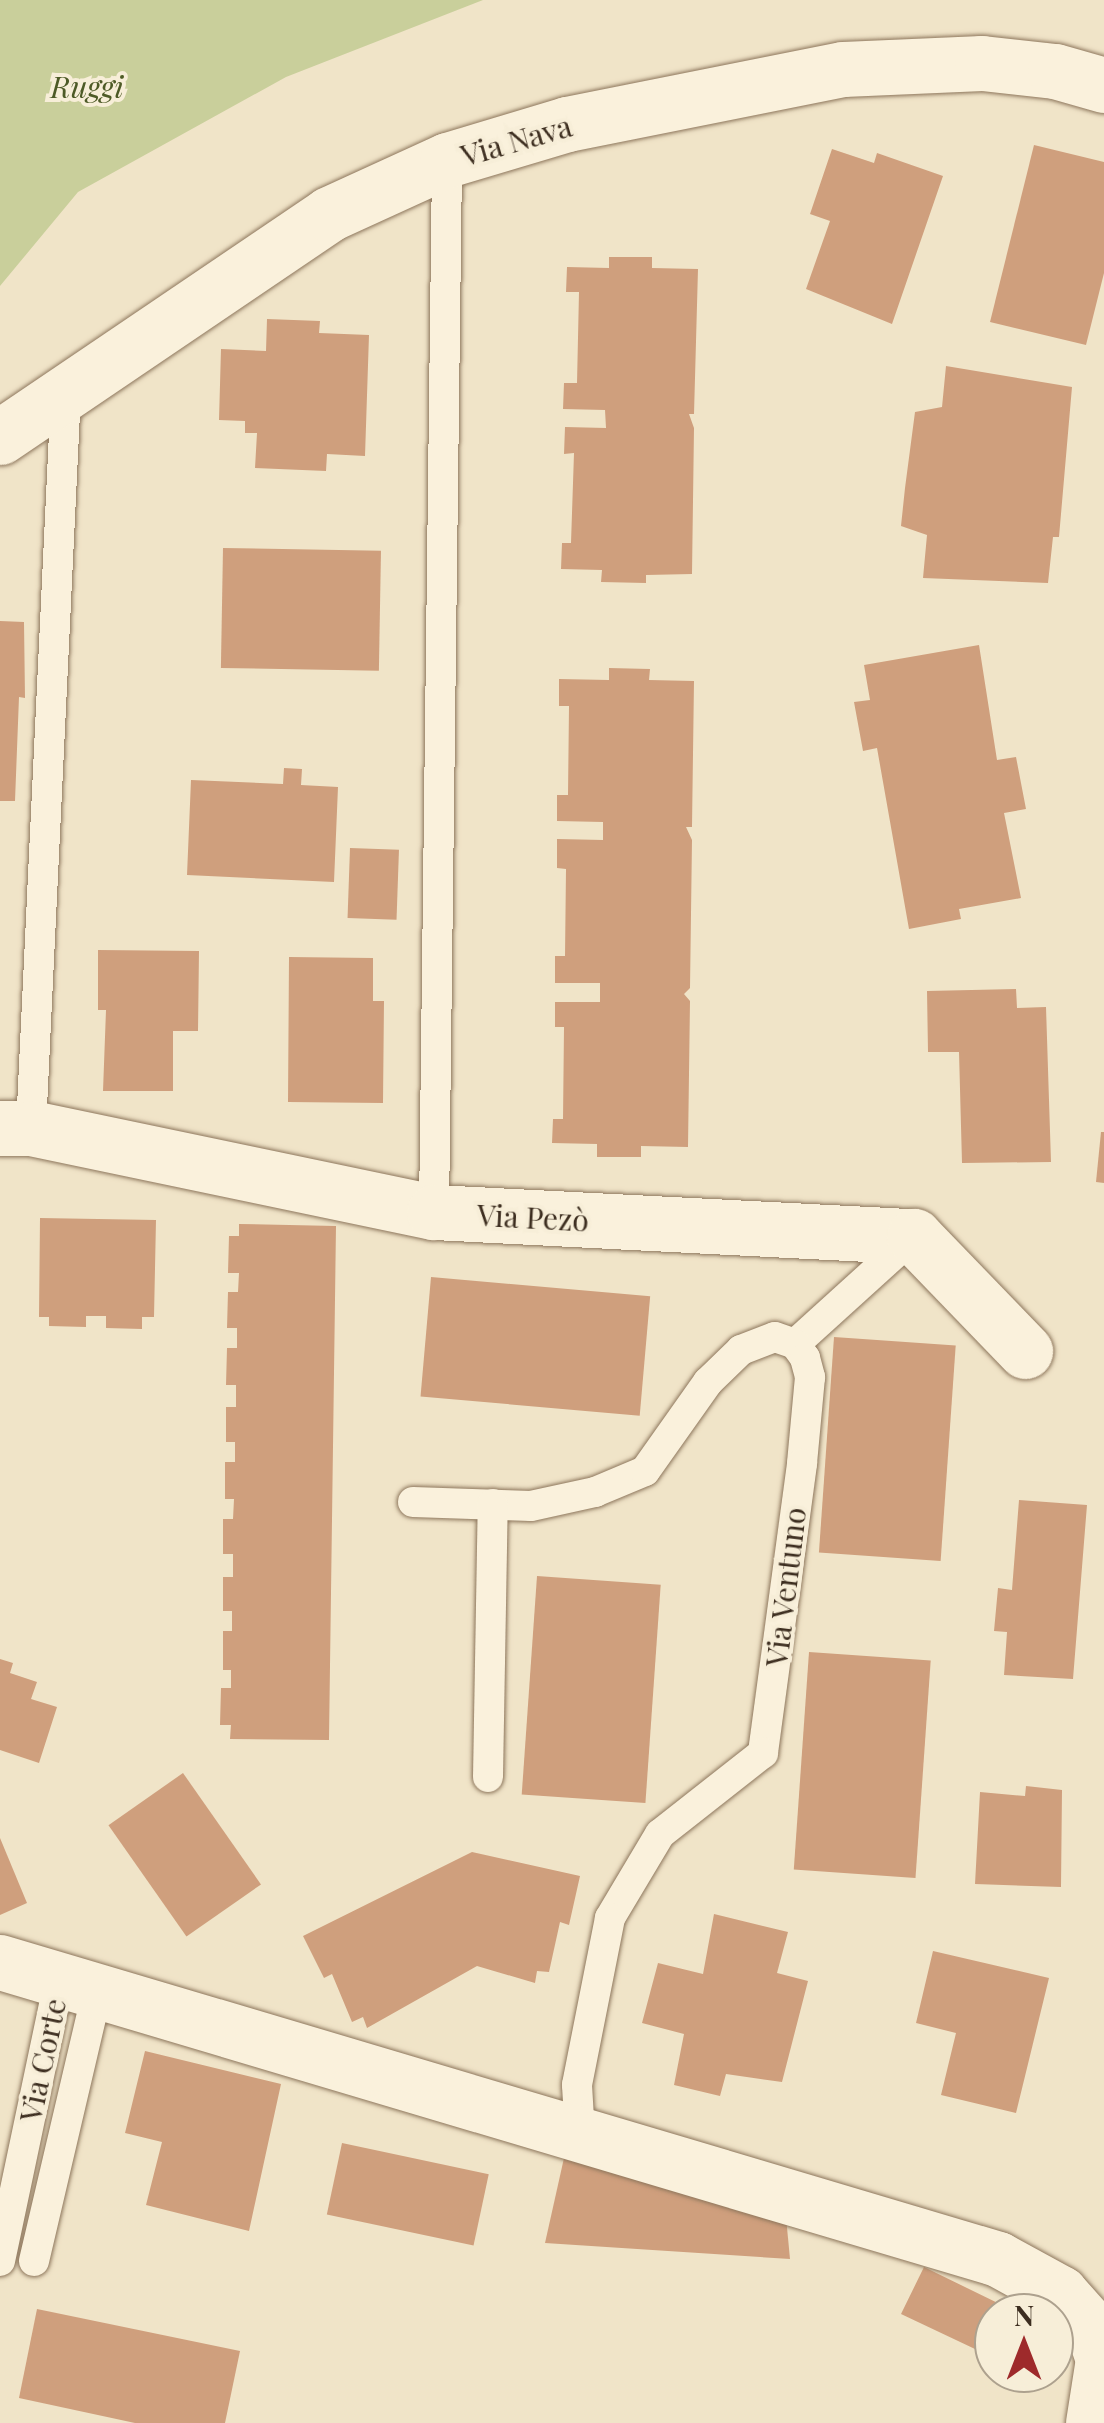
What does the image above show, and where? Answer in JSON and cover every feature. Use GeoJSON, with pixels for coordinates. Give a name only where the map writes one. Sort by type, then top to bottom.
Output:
{"type":"FeatureCollection","features":[{"type":"Feature","properties":{"kind":"street","name":"Via Nava"},"geometry":{"type":"LineString","coordinates":[[0,437],[329,214],[447,160],[567,124],[843,69],[982,64],[1055,71],[1104,85]]}},
{"type":"Feature","properties":{"kind":"street","name":"Via Pezò"},"geometry":{"type":"LineString","coordinates":[[16,1128],[434,1212],[914,1236]]}},
{"type":"Feature","properties":{"kind":"street"},"geometry":{"type":"LineString","coordinates":[[914,1236],[1025,1351]]}},
{"type":"Feature","properties":{"kind":"street"},"geometry":{"type":"LineString","coordinates":[[0,1962],[79,1982],[998,2259],[1060,2293],[1093,2330],[1103,2359],[1093,2423]]}},
{"type":"Feature","properties":{"kind":"lane"},"geometry":{"type":"LineString","coordinates":[[434,1212],[447,160]]}},
{"type":"Feature","properties":{"kind":"lane"},"geometry":{"type":"LineString","coordinates":[[16,1128],[66,390]]}},
{"type":"Feature","properties":{"kind":"lane"},"geometry":{"type":"LineString","coordinates":[[413,1502],[530,1506],[579,1496],[645,1471],[708,1382],[741,1350],[758,1339],[795,1344],[914,1236]]}},
{"type":"Feature","properties":{"kind":"lane","name":"Via Ventuno"},"geometry":{"type":"LineString","coordinates":[[580,2136],[577,2085],[610,1918],[660,1834],[764,1754],[810,1377],[795,1344]]}},
{"type":"Feature","properties":{"kind":"lane"},"geometry":{"type":"LineString","coordinates":[[488,1778],[493,1504]]}},
{"type":"Feature","properties":{"kind":"lane"},"geometry":{"type":"LineString","coordinates":[[34,2261],[79,1982]]}},
{"type":"Feature","properties":{"kind":"lane","name":"Via Corte"},"geometry":{"type":"LineString","coordinates":[[0,2260],[79,1982]]}},
{"type":"Feature","properties":{"kind":"green space","name":"Ruggi"},"geometry":{"type":"Polygon","coordinates":[[[0,0],[483,0],[286,77],[78,192],[0,286],[0,0]]]}},
{"type":"Feature","properties":{"kind":"building"},"geometry":{"type":"Polygon","coordinates":[[[1034,145],[1104,162],[1104,273],[1086,345],[990,322],[1034,145]]]}},
{"type":"Feature","properties":{"kind":"building"},"geometry":{"type":"Polygon","coordinates":[[[832,149],[874,163],[877,153],[943,176],[892,324],[806,289],[830,221],[810,214],[832,149]]]}},
{"type":"Feature","properties":{"kind":"building"},"geometry":{"type":"Polygon","coordinates":[[[609,257],[652,257],[652,268],[698,269],[694,414],[689,414],[694,428],[692,574],[646,575],[646,583],[601,582],[602,570],[561,569],[562,543],[571,543],[574,453],[564,454],[565,427],[606,428],[605,410],[563,409],[564,383],[577,383],[579,292],[566,292],[567,267],[609,268],[609,257]]]}},
{"type":"Feature","properties":{"kind":"building"},"geometry":{"type":"Polygon","coordinates":[[[267,319],[320,321],[319,333],[369,335],[365,456],[327,454],[326,471],[255,468],[257,433],[245,433],[245,421],[219,420],[221,349],[266,351],[267,319]]]}},
{"type":"Feature","properties":{"kind":"building"},"geometry":{"type":"Polygon","coordinates":[[[946,366],[1072,387],[1059,537],[1053,537],[1048,583],[923,578],[927,535],[901,526],[905,488],[915,412],[942,407],[946,366]]]}},
{"type":"Feature","properties":{"kind":"building"},"geometry":{"type":"Polygon","coordinates":[[[223,548],[381,551],[379,671],[221,668],[223,548]]]}},
{"type":"Feature","properties":{"kind":"building"},"geometry":{"type":"Polygon","coordinates":[[[0,621],[24,622],[25,698],[19,697],[15,801],[0,801],[0,621]]]}},
{"type":"Feature","properties":{"kind":"building"},"geometry":{"type":"Polygon","coordinates":[[[979,645],[997,760],[1016,757],[1026,809],[1004,813],[1021,898],[959,909],[961,919],[909,929],[877,748],[863,751],[854,702],[870,700],[864,665],[979,645]]]}},
{"type":"Feature","properties":{"kind":"building"},"geometry":{"type":"Polygon","coordinates":[[[609,668],[650,669],[649,680],[694,681],[692,827],[686,827],[692,840],[690,988],[684,994],[690,1001],[688,1147],[641,1146],[641,1157],[597,1157],[597,1144],[552,1143],[553,1119],[563,1119],[564,1027],[555,1027],[555,1002],[600,1002],[600,983],[555,983],[555,956],[565,956],[566,869],[557,868],[557,839],[603,840],[603,822],[557,821],[557,795],[568,795],[569,706],[559,706],[559,679],[609,680],[609,668]]]}},
{"type":"Feature","properties":{"kind":"building"},"geometry":{"type":"Polygon","coordinates":[[[284,768],[302,769],[301,785],[338,787],[334,882],[187,875],[191,780],[283,784],[284,768]]]}},
{"type":"Feature","properties":{"kind":"building"},"geometry":{"type":"Polygon","coordinates":[[[350,848],[399,850],[397,920],[348,918],[350,848]]]}},
{"type":"Feature","properties":{"kind":"building"},"geometry":{"type":"Polygon","coordinates":[[[98,950],[199,951],[198,1031],[173,1031],[173,1091],[103,1091],[106,1010],[98,1010],[98,950]]]}},
{"type":"Feature","properties":{"kind":"building"},"geometry":{"type":"Polygon","coordinates":[[[289,957],[373,958],[373,1001],[384,1001],[383,1103],[288,1102],[289,957]]]}},
{"type":"Feature","properties":{"kind":"building"},"geometry":{"type":"Polygon","coordinates":[[[1016,989],[1017,1008],[1046,1007],[1051,1162],[962,1163],[959,1052],[928,1052],[927,991],[1016,989]]]}},
{"type":"Feature","properties":{"kind":"building"},"geometry":{"type":"Polygon","coordinates":[[[1104,1132],[1104,1183],[1096,1182],[1104,1132]]]}},
{"type":"Feature","properties":{"kind":"building"},"geometry":{"type":"Polygon","coordinates":[[[40,1218],[156,1220],[154,1317],[142,1317],[142,1329],[106,1328],[106,1316],[86,1316],[86,1327],[49,1326],[49,1317],[39,1317],[40,1218]]]}},
{"type":"Feature","properties":{"kind":"building"},"geometry":{"type":"Polygon","coordinates":[[[239,1224],[336,1226],[329,1740],[230,1739],[231,1725],[220,1725],[221,1688],[231,1688],[231,1670],[223,1670],[223,1631],[232,1631],[232,1611],[223,1611],[223,1577],[233,1577],[233,1554],[223,1554],[223,1519],[233,1519],[234,1499],[225,1499],[225,1462],[235,1462],[235,1442],[226,1442],[226,1407],[236,1407],[236,1385],[226,1385],[227,1348],[237,1348],[237,1328],[227,1328],[228,1292],[238,1292],[239,1273],[228,1273],[229,1236],[239,1236],[239,1224]]]}},
{"type":"Feature","properties":{"kind":"building"},"geometry":{"type":"Polygon","coordinates":[[[431,1277],[650,1296],[640,1416],[421,1397],[431,1277]]]}},
{"type":"Feature","properties":{"kind":"building"},"geometry":{"type":"Polygon","coordinates":[[[834,1337],[956,1346],[941,1561],[819,1552],[834,1337]]]}},
{"type":"Feature","properties":{"kind":"building"},"geometry":{"type":"Polygon","coordinates":[[[1019,1500],[1087,1505],[1073,1679],[1004,1675],[1007,1632],[994,1631],[998,1588],[1012,1590],[1019,1500]]]}},
{"type":"Feature","properties":{"kind":"building"},"geometry":{"type":"Polygon","coordinates":[[[537,1576],[661,1585],[645,1803],[522,1794],[537,1576]]]}},
{"type":"Feature","properties":{"kind":"building"},"geometry":{"type":"Polygon","coordinates":[[[809,1652],[931,1661],[915,1878],[794,1869],[809,1652]]]}},
{"type":"Feature","properties":{"kind":"building"},"geometry":{"type":"Polygon","coordinates":[[[0,1659],[13,1663],[10,1673],[37,1682],[31,1699],[57,1707],[39,1763],[0,1750],[0,1659]]]}},
{"type":"Feature","properties":{"kind":"building"},"geometry":{"type":"Polygon","coordinates":[[[183,1773],[261,1884],[186,1937],[108,1825],[183,1773]]]}},
{"type":"Feature","properties":{"kind":"building"},"geometry":{"type":"Polygon","coordinates":[[[1026,1786],[1062,1790],[1061,1887],[975,1884],[980,1792],[1025,1796],[1026,1786]]]}},
{"type":"Feature","properties":{"kind":"building"},"geometry":{"type":"Polygon","coordinates":[[[0,1838],[27,1903],[0,1915],[0,1838]]]}},
{"type":"Feature","properties":{"kind":"building"},"geometry":{"type":"Polygon","coordinates":[[[472,1852],[580,1876],[569,1925],[560,1922],[549,1972],[537,1971],[535,1983],[477,1966],[367,2028],[363,2017],[352,2022],[332,1974],[324,1978],[303,1936],[472,1852]]]}},
{"type":"Feature","properties":{"kind":"building"},"geometry":{"type":"Polygon","coordinates":[[[714,1914],[788,1932],[777,1973],[808,1981],[782,2082],[726,2074],[720,2096],[674,2085],[684,2034],[642,2023],[658,1963],[703,1974],[714,1914]]]}},
{"type":"Feature","properties":{"kind":"building"},"geometry":{"type":"Polygon","coordinates":[[[933,1951],[1049,1978],[1016,2113],[941,2095],[956,2033],[916,2023],[933,1951]]]}},
{"type":"Feature","properties":{"kind":"building"},"geometry":{"type":"Polygon","coordinates":[[[145,2051],[281,2084],[249,2231],[146,2205],[162,2142],[125,2133],[145,2051]]]}},
{"type":"Feature","properties":{"kind":"building"},"geometry":{"type":"Polygon","coordinates":[[[342,2143],[489,2174],[474,2246],[327,2214],[342,2143]]]}},
{"type":"Feature","properties":{"kind":"building"},"geometry":{"type":"Polygon","coordinates":[[[566,2149],[786,2217],[790,2259],[545,2243],[566,2149]]]}},
{"type":"Feature","properties":{"kind":"building"},"geometry":{"type":"Polygon","coordinates":[[[924,2267],[977,2293],[974,2293],[974,2349],[901,2314],[924,2267]]]}},
{"type":"Feature","properties":{"kind":"building"},"geometry":{"type":"Polygon","coordinates":[[[37,2309],[240,2351],[225,2423],[135,2423],[19,2398],[37,2309]]]}}]}
